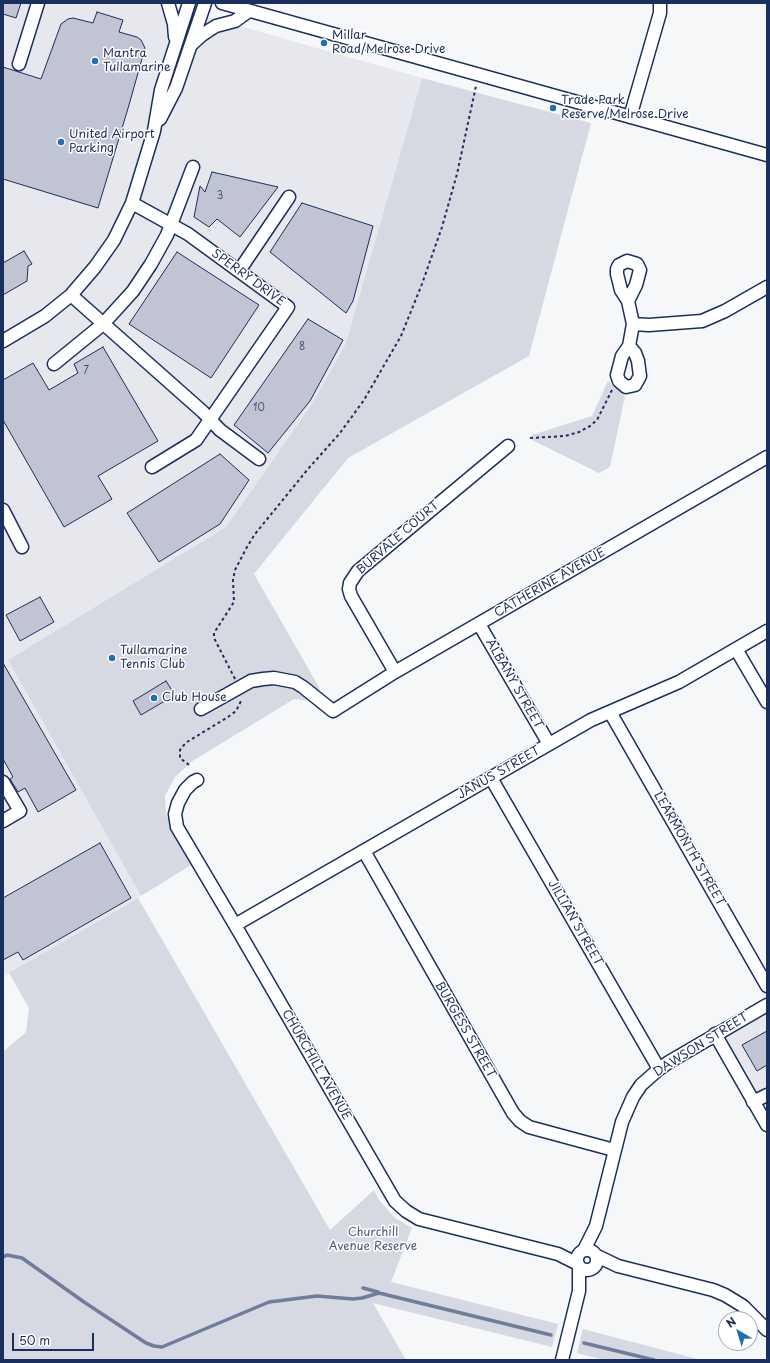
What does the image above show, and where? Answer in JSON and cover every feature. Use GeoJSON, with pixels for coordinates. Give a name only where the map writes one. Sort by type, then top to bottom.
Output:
{"type":"FeatureCollection","features":[{"type":"Feature","properties":{"kind":"street"},"geometry":{"type":"LineString","coordinates":[[19,64],[38,3]]}},
{"type":"Feature","properties":{"kind":"street"},"geometry":{"type":"LineString","coordinates":[[168,3],[174,24],[175,44]]}},
{"type":"Feature","properties":{"kind":"street"},"geometry":{"type":"LineString","coordinates":[[3,341],[45,316],[71,295],[95,267],[114,240],[132,203],[154,131],[161,90],[189,3]]}},
{"type":"Feature","properties":{"kind":"street"},"geometry":{"type":"LineString","coordinates":[[154,131],[176,88],[204,3]]}},
{"type":"Feature","properties":{"kind":"street"},"geometry":{"type":"LineString","coordinates":[[222,3],[767,155]]}},
{"type":"Feature","properties":{"kind":"street"},"geometry":{"type":"LineString","coordinates":[[630,117],[660,13],[660,3]]}},
{"type":"Feature","properties":{"kind":"street"},"geometry":{"type":"LineString","coordinates":[[190,47],[202,35],[216,26],[235,21],[249,11]]}},
{"type":"Feature","properties":{"kind":"street"},"geometry":{"type":"LineString","coordinates":[[54,364],[103,324],[133,291],[151,264],[172,224],[193,167]]}},
{"type":"Feature","properties":{"kind":"street"},"geometry":{"type":"LineString","coordinates":[[239,271],[289,197]]}},
{"type":"Feature","properties":{"kind":"street","name":"SPERRY DRIVE"},"geometry":{"type":"LineString","coordinates":[[132,203],[188,234],[288,307],[196,440],[152,467]]}},
{"type":"Feature","properties":{"kind":"street"},"geometry":{"type":"LineString","coordinates":[[633,324],[649,325],[702,321],[725,312],[767,287]]}},
{"type":"Feature","properties":{"kind":"street"},"geometry":{"type":"LineString","coordinates":[[71,295],[211,420],[220,430],[259,459]]}},
{"type":"Feature","properties":{"kind":"street"},"geometry":{"type":"LineString","coordinates":[[628,301],[633,324],[630,346]]}},
{"type":"Feature","properties":{"kind":"street","name":"BURVALE COURT"},"geometry":{"type":"LineString","coordinates":[[395,672],[351,596],[350,583],[358,571],[508,446]]}},
{"type":"Feature","properties":{"kind":"street","name":"CATHERINE AVENUE"},"geometry":{"type":"LineString","coordinates":[[239,686],[262,678],[285,680],[303,687],[333,711],[395,672],[767,457]]}},
{"type":"Feature","properties":{"kind":"street"},"geometry":{"type":"LineString","coordinates":[[3,510],[22,547]]}},
{"type":"Feature","properties":{"kind":"street","name":"ALBANY STREET"},"geometry":{"type":"LineString","coordinates":[[479,624],[549,744]]}},
{"type":"Feature","properties":{"kind":"street","name":"JANUS STREET"},"geometry":{"type":"LineString","coordinates":[[235,925],[591,720],[679,682],[767,631]]}},
{"type":"Feature","properties":{"kind":"street"},"geometry":{"type":"LineString","coordinates":[[736,649],[767,702]]}},
{"type":"Feature","properties":{"kind":"street"},"geometry":{"type":"LineString","coordinates":[[201,709],[239,686]]}},
{"type":"Feature","properties":{"kind":"street","name":"LEARMONTH STREET"},"geometry":{"type":"LineString","coordinates":[[610,712],[767,986]]}},
{"type":"Feature","properties":{"kind":"street","name":"JILLIAN STREET"},"geometry":{"type":"LineString","coordinates":[[491,778],[658,1069]]}},
{"type":"Feature","properties":{"kind":"street","name":"CHURCHILL AVENUE"},"geometry":{"type":"LineString","coordinates":[[198,780],[186,790],[178,803],[175,814],[177,827],[391,1195],[401,1207],[412,1215],[428,1222],[558,1254],[618,1266],[713,1290],[725,1295],[743,1306],[767,1330]]}},
{"type":"Feature","properties":{"kind":"street"},"geometry":{"type":"LineString","coordinates":[[3,782],[20,811],[3,821]]}},
{"type":"Feature","properties":{"kind":"street","name":"BURGESS STREET"},"geometry":{"type":"LineString","coordinates":[[364,851],[513,1113],[520,1121],[529,1127],[614,1150]]}},
{"type":"Feature","properties":{"kind":"street","name":"DAWSON STREET"},"geometry":{"type":"LineString","coordinates":[[562,1360],[614,1150],[622,1122],[633,1097],[641,1085],[658,1069],[715,1034],[767,1005]]}},
{"type":"Feature","properties":{"kind":"street"},"geometry":{"type":"LineString","coordinates":[[715,1034],[767,1125]]}},
{"type":"Feature","properties":{"kind":"street"},"geometry":{"type":"LineString","coordinates":[[753,1102],[767,1095]]}},
{"type":"Feature","properties":{"kind":"path"},"geometry":{"type":"LineString","coordinates":[[189,765],[180,758],[180,750],[182,747],[187,742],[236,711],[243,697],[242,691],[214,638],[214,633],[234,602],[235,570],[246,547],[255,534],[308,469],[340,433],[364,400],[401,336],[422,284],[442,227],[457,174],[478,75]]}},
{"type":"Feature","properties":{"kind":"path"},"geometry":{"type":"LineString","coordinates":[[530,438],[565,436],[579,432],[590,426],[597,420],[612,390]]}},
{"type":"Feature","properties":{"kind":"shaded area"},"geometry":{"type":"Polygon","coordinates":[[[3,3],[154,3],[422,78],[346,343],[312,404],[226,527],[8,660],[141,896],[3,977],[3,3]]]}},
{"type":"Feature","properties":{"kind":"shaded area"},"geometry":{"type":"Polygon","coordinates":[[[767,1011],[767,1095],[760,1099],[723,1037],[767,1011]]]}},
{"type":"Feature","properties":{"kind":"green space"},"geometry":{"type":"Polygon","coordinates":[[[422,78],[591,123],[529,356],[348,458],[254,574],[320,689],[310,701],[294,699],[191,762],[175,777],[165,796],[166,814],[191,865],[141,896],[8,660],[226,527],[312,404],[346,343],[422,78]]]}},
{"type":"Feature","properties":{"kind":"green space"},"geometry":{"type":"Polygon","coordinates":[[[608,381],[625,396],[610,467],[599,473],[532,440],[532,435],[592,416],[608,381]]]}},
{"type":"Feature","properties":{"kind":"green space","name":"Churchill Avenue Reserve"},"geometry":{"type":"Polygon","coordinates":[[[138,898],[330,1230],[374,1190],[379,1200],[395,1218],[412,1228],[391,1282],[558,1324],[552,1347],[373,1303],[406,1360],[3,1360],[3,1052],[26,1032],[29,1008],[9,973],[138,898]]]}},
{"type":"Feature","properties":{"kind":"green space"},"geometry":{"type":"Polygon","coordinates":[[[583,1329],[701,1360],[604,1360],[577,1353],[583,1329]]]}},
{"type":"Feature","properties":{"kind":"building"},"geometry":{"type":"Polygon","coordinates":[[[3,3],[21,3],[16,18],[3,14],[3,3]]]}},
{"type":"Feature","properties":{"kind":"building","name":"United Airport Parking"},"geometry":{"type":"Polygon","coordinates":[[[97,12],[123,20],[119,32],[137,37],[141,40],[145,48],[98,208],[3,179],[3,67],[41,79],[61,24],[68,19],[73,18],[93,23],[97,12]]]}},
{"type":"Feature","properties":{"kind":"building"},"geometry":{"type":"Polygon","coordinates":[[[212,172],[278,187],[240,237],[217,219],[209,227],[194,217],[200,186],[205,192],[212,172]]]}},
{"type":"Feature","properties":{"kind":"building"},"geometry":{"type":"Polygon","coordinates":[[[302,203],[373,226],[353,301],[346,313],[270,252],[302,203]]]}},
{"type":"Feature","properties":{"kind":"building"},"geometry":{"type":"Polygon","coordinates":[[[24,251],[32,264],[28,266],[27,281],[3,295],[3,263],[24,251]]]}},
{"type":"Feature","properties":{"kind":"building"},"geometry":{"type":"Polygon","coordinates":[[[177,252],[259,305],[211,378],[129,324],[177,252]]]}},
{"type":"Feature","properties":{"kind":"building"},"geometry":{"type":"Polygon","coordinates":[[[308,319],[343,340],[310,401],[268,453],[234,425],[308,319]]]}},
{"type":"Feature","properties":{"kind":"building"},"geometry":{"type":"Polygon","coordinates":[[[103,347],[158,441],[98,476],[112,499],[64,527],[3,420],[3,380],[33,363],[49,390],[78,373],[74,364],[103,347]]]}},
{"type":"Feature","properties":{"kind":"building"},"geometry":{"type":"Polygon","coordinates":[[[220,454],[249,480],[220,524],[159,562],[127,513],[220,454]]]}},
{"type":"Feature","properties":{"kind":"building"},"geometry":{"type":"Polygon","coordinates":[[[40,597],[54,622],[20,641],[6,615],[40,597]]]}},
{"type":"Feature","properties":{"kind":"building"},"geometry":{"type":"Polygon","coordinates":[[[3,663],[76,790],[38,812],[25,788],[18,792],[10,779],[13,777],[3,759],[3,663]]]}},
{"type":"Feature","properties":{"kind":"building","name":"Club House"},"geometry":{"type":"Polygon","coordinates":[[[166,681],[175,695],[141,715],[133,701],[166,681]]]}},
{"type":"Feature","properties":{"kind":"building"},"geometry":{"type":"Polygon","coordinates":[[[100,843],[131,898],[23,960],[18,952],[3,960],[3,898],[100,843]]]}},
{"type":"Feature","properties":{"kind":"building"},"geometry":{"type":"Polygon","coordinates":[[[767,1031],[767,1065],[757,1071],[742,1045],[767,1031]]]}},
{"type":"Feature","properties":{"kind":"waterway"},"geometry":{"type":"LineString","coordinates":[[3,1257],[7,1255],[22,1258],[84,1302],[146,1343],[154,1346],[162,1347],[269,1302],[317,1296],[353,1299],[379,1293],[551,1335]]}},
{"type":"Feature","properties":{"kind":"waterway"},"geometry":{"type":"LineString","coordinates":[[363,1288],[378,1292]]}},
{"type":"Feature","properties":{"kind":"waterway"},"geometry":{"type":"LineString","coordinates":[[584,1343],[654,1360]]}},
{"type":"Feature","properties":{"kind":"place","name":"Millar Road/Melrose Drive"},"geometry":{"type":"Point","coordinates":[324,43]}},
{"type":"Feature","properties":{"kind":"place","name":"Mantra Tullamarine"},"geometry":{"type":"Point","coordinates":[95,61]}},
{"type":"Feature","properties":{"kind":"place","name":"Trade Park Reserve/Melrose Drive"},"geometry":{"type":"Point","coordinates":[553,108]}},
{"type":"Feature","properties":{"kind":"place","name":"United Airport Parking"},"geometry":{"type":"Point","coordinates":[61,142]}},
{"type":"Feature","properties":{"kind":"place","name":"Tullamarine Tennis Club"},"geometry":{"type":"Point","coordinates":[112,658]}},
{"type":"Feature","properties":{"kind":"place","name":"Club House"},"geometry":{"type":"Point","coordinates":[154,698]}}]}
